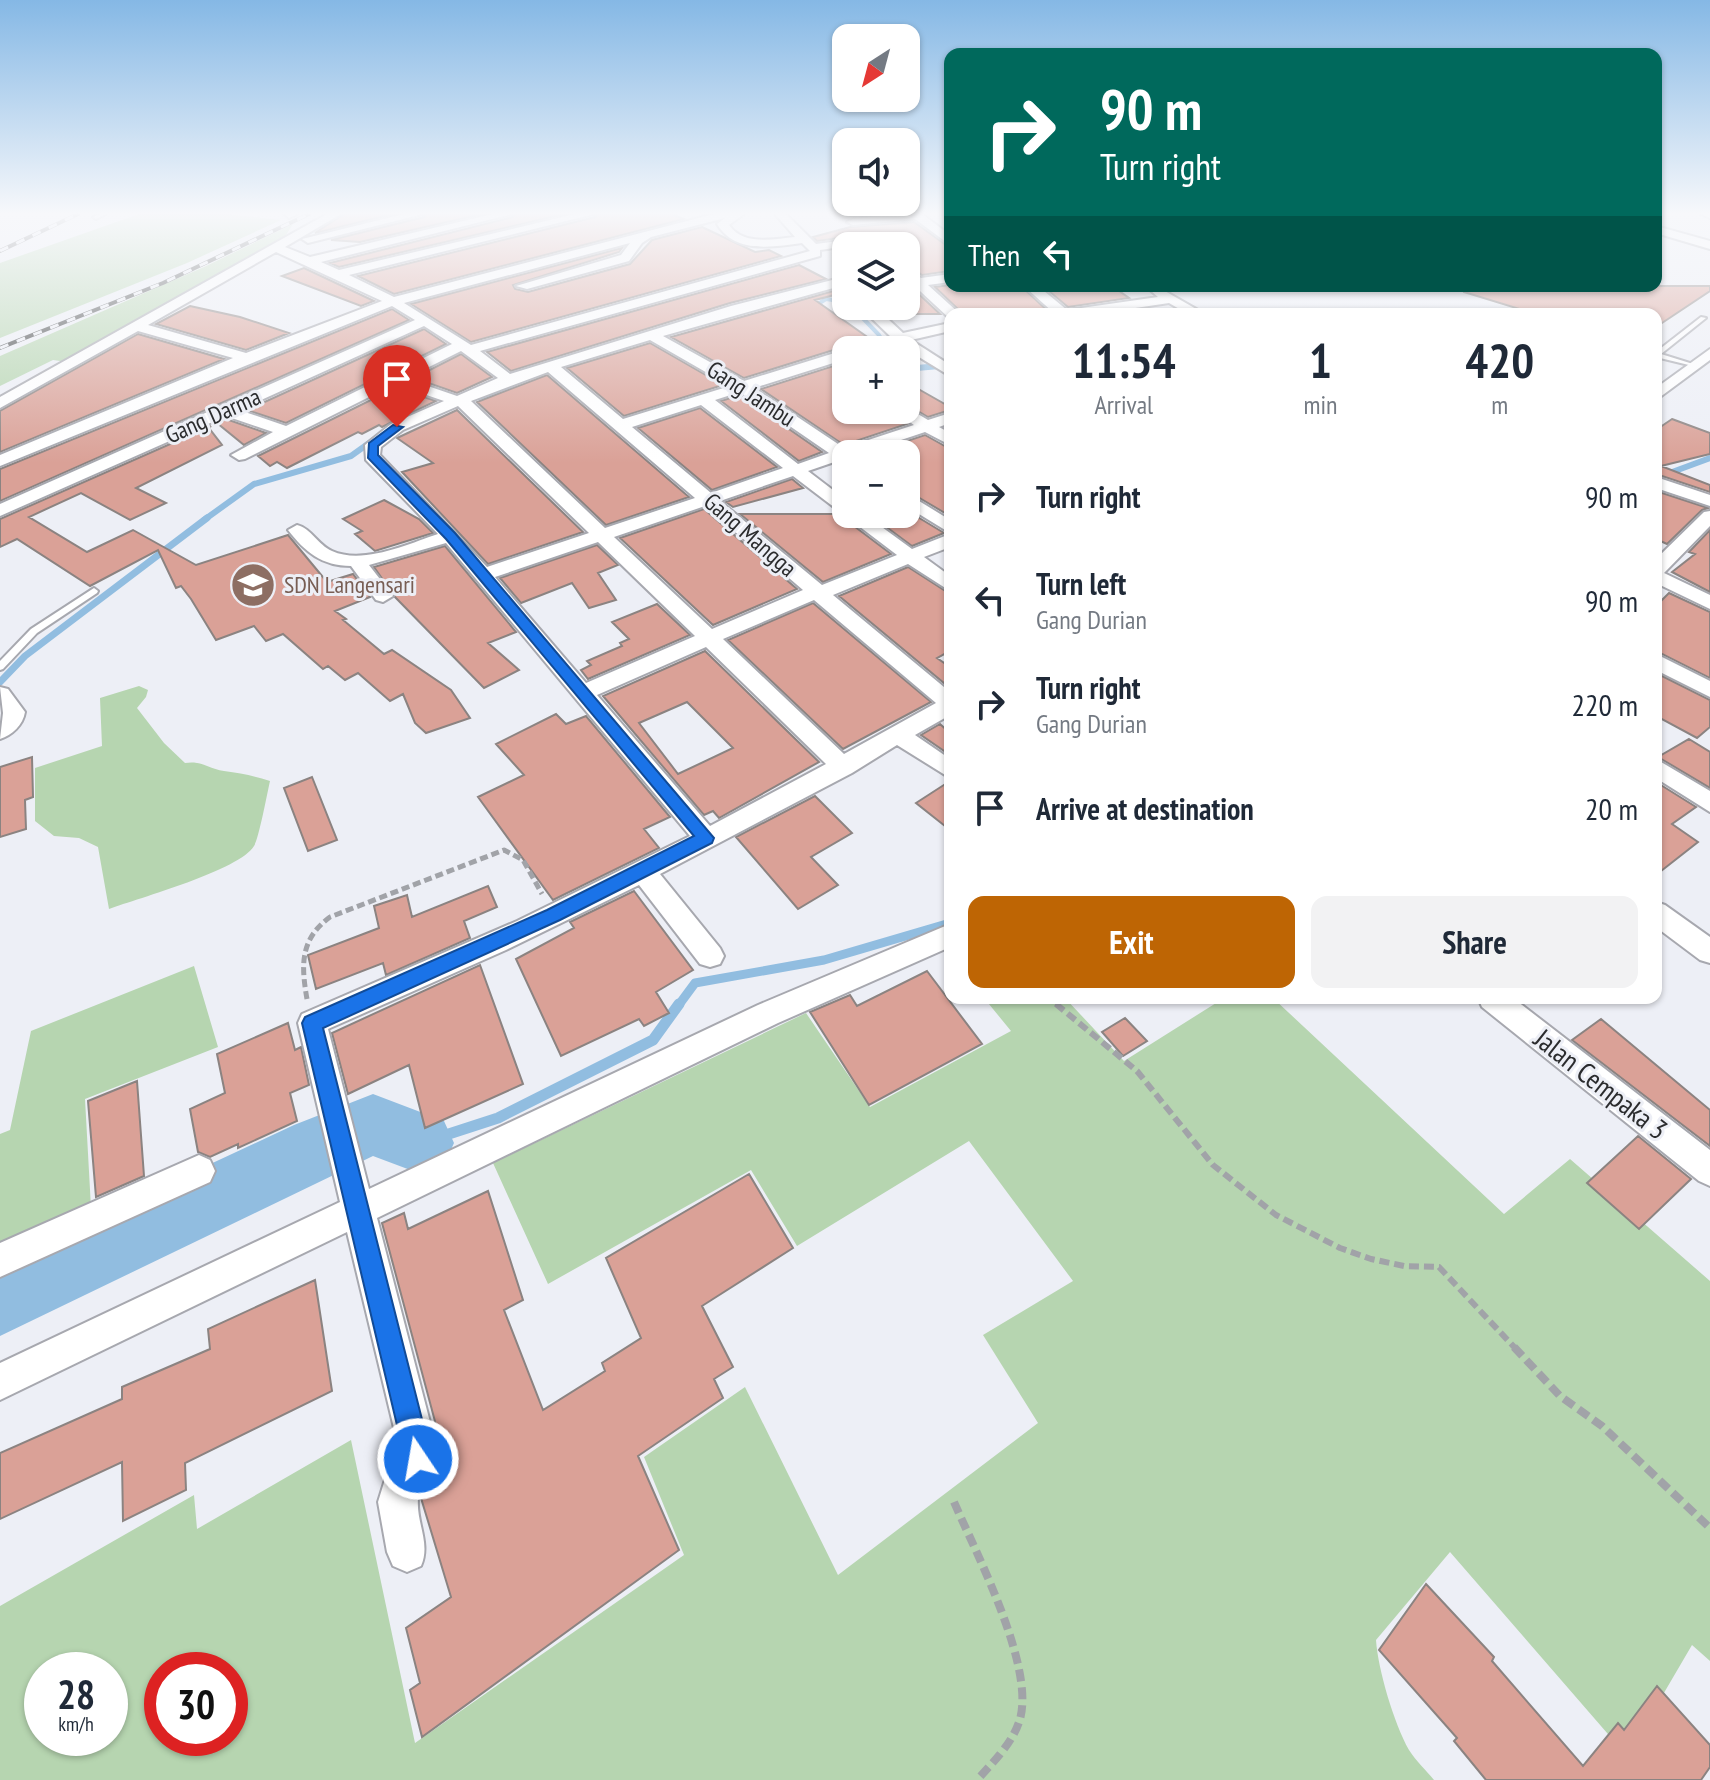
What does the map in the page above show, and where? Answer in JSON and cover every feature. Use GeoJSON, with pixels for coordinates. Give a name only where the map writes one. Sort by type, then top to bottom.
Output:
{"type":"FeatureCollection","features":[{"type":"Feature","properties":{"kind":"street"},"geometry":{"type":"LineString","coordinates":[[0,403],[186,297]]}},
{"type":"Feature","properties":{"kind":"street"},"geometry":{"type":"LineString","coordinates":[[381,297],[468,346],[508,379]]}},
{"type":"Feature","properties":{"kind":"street"},"geometry":{"type":"LineString","coordinates":[[0,461],[247,358],[410,297]]}},
{"type":"Feature","properties":{"kind":"street"},"geometry":{"type":"LineString","coordinates":[[239,455],[376,386],[468,346],[678,297]]}},
{"type":"Feature","properties":{"kind":"street"},"geometry":{"type":"LineString","coordinates":[[706,838],[450,536],[371,451],[373,445],[390,431],[508,379],[736,309],[759,297]]}},
{"type":"Feature","properties":{"kind":"street"},"geometry":{"type":"LineString","coordinates":[[1167,297],[1187,308]]}},
{"type":"Feature","properties":{"kind":"street"},"geometry":{"type":"LineString","coordinates":[[1108,308],[1170,299]]}},
{"type":"Feature","properties":{"kind":"street","name":"Gang Darma"},"geometry":{"type":"LineString","coordinates":[[0,511],[426,320]]}},
{"type":"Feature","properties":{"kind":"street"},"geometry":{"type":"LineString","coordinates":[[135,326],[247,358],[376,386]]}},
{"type":"Feature","properties":{"kind":"street"},"geometry":{"type":"LineString","coordinates":[[916,336],[944,329]]}},
{"type":"Feature","properties":{"kind":"street","name":"Gang Jambu"},"geometry":{"type":"LineString","coordinates":[[653,336],[741,387],[832,448]]}},
{"type":"Feature","properties":{"kind":"street"},"geometry":{"type":"LineString","coordinates":[[1662,390],[1710,353]]}},
{"type":"Feature","properties":{"kind":"street"},"geometry":{"type":"LineString","coordinates":[[920,357],[944,369]]}},
{"type":"Feature","properties":{"kind":"street"},"geometry":{"type":"LineString","coordinates":[[621,425],[832,362]]}},
{"type":"Feature","properties":{"kind":"street","name":"Gang Mangga"},"geometry":{"type":"LineString","coordinates":[[550,366],[944,699]]}},
{"type":"Feature","properties":{"kind":"street"},"geometry":{"type":"LineString","coordinates":[[414,386],[459,400],[844,767]]}},
{"type":"Feature","properties":{"kind":"street"},"geometry":{"type":"LineString","coordinates":[[705,400],[832,498]]}},
{"type":"Feature","properties":{"kind":"street"},"geometry":{"type":"LineString","coordinates":[[225,410],[285,431]]}},
{"type":"Feature","properties":{"kind":"street"},"geometry":{"type":"LineString","coordinates":[[888,440],[944,420]]}},
{"type":"Feature","properties":{"kind":"street"},"geometry":{"type":"LineString","coordinates":[[920,422],[944,436]]}},
{"type":"Feature","properties":{"kind":"street"},"geometry":{"type":"LineString","coordinates":[[482,575],[601,533],[832,459]]}},
{"type":"Feature","properties":{"kind":"street"},"geometry":{"type":"LineString","coordinates":[[1662,484],[1710,501]]}},
{"type":"Feature","properties":{"kind":"street"},"geometry":{"type":"LineString","coordinates":[[920,508],[944,524]]}},
{"type":"Feature","properties":{"kind":"street"},"geometry":{"type":"LineString","coordinates":[[1662,564],[1710,516]]}},
{"type":"Feature","properties":{"kind":"street"},"geometry":{"type":"LineString","coordinates":[[872,528],[944,580]]}},
{"type":"Feature","properties":{"kind":"street"},"geometry":{"type":"LineString","coordinates":[[297,530],[321,554],[356,560],[377,559],[450,536]]}},
{"type":"Feature","properties":{"kind":"street"},"geometry":{"type":"LineString","coordinates":[[582,693],[709,637],[944,543]]}},
{"type":"Feature","properties":{"kind":"street"},"geometry":{"type":"LineString","coordinates":[[356,560],[383,596]]}},
{"type":"Feature","properties":{"kind":"street"},"geometry":{"type":"LineString","coordinates":[[1662,579],[1710,603]]}},
{"type":"Feature","properties":{"kind":"street"},"geometry":{"type":"LineString","coordinates":[[1662,664],[1710,690]]}},
{"type":"Feature","properties":{"kind":"street"},"geometry":{"type":"LineString","coordinates":[[0,694],[14,712],[13,718],[0,731]]}},
{"type":"Feature","properties":{"kind":"street"},"geometry":{"type":"LineString","coordinates":[[407,1552],[398,1500],[400,1489],[417,1464],[419,1453],[312,1023],[554,915],[844,767],[944,708]]}},
{"type":"Feature","properties":{"kind":"street"},"geometry":{"type":"LineString","coordinates":[[899,735],[944,766]]}},
{"type":"Feature","properties":{"kind":"street"},"geometry":{"type":"LineString","coordinates":[[1662,771],[1710,803]]}},
{"type":"Feature","properties":{"kind":"street"},"geometry":{"type":"LineString","coordinates":[[642,871],[710,956]]}},
{"type":"Feature","properties":{"kind":"street"},"geometry":{"type":"LineString","coordinates":[[1662,917],[1710,952]]}},
{"type":"Feature","properties":{"kind":"street"},"geometry":{"type":"LineString","coordinates":[[0,1382],[768,1014],[944,938]]}},
{"type":"Feature","properties":{"kind":"street","name":"Jalan Cempaka 3"},"geometry":{"type":"LineString","coordinates":[[1500,1004],[1710,1170]]}},
{"type":"Feature","properties":{"kind":"street"},"geometry":{"type":"LineString","coordinates":[[0,1260],[199,1171]]}},
{"type":"Feature","properties":{"kind":"lane"},"geometry":{"type":"LineString","coordinates":[[1662,350],[1703,318]]}},
{"type":"Feature","properties":{"kind":"lane"},"geometry":{"type":"LineString","coordinates":[[1662,357],[1691,365]]}},
{"type":"Feature","properties":{"kind":"lane"},"geometry":{"type":"LineString","coordinates":[[0,667],[34,631],[94,591]]}},
{"type":"Feature","properties":{"kind":"path"},"geometry":{"type":"LineString","coordinates":[[312,1023],[303,981],[305,940],[319,923],[330,917],[510,850],[521,856],[554,915]]}},
{"type":"Feature","properties":{"kind":"path"},"geometry":{"type":"LineString","coordinates":[[1056,1004],[1137,1071],[1213,1165],[1227,1173],[1278,1217],[1357,1257],[1416,1267],[1439,1267],[1560,1396],[1602,1426],[1710,1528]]}},
{"type":"Feature","properties":{"kind":"path"},"geometry":{"type":"LineString","coordinates":[[954,1502],[995,1599],[1020,1675],[1023,1709],[1010,1741],[977,1780]]}},
{"type":"Feature","properties":{"kind":"green space"},"geometry":{"type":"Polygon","coordinates":[[[0,297],[102,297],[0,338],[0,297]]]}},
{"type":"Feature","properties":{"kind":"green space"},"geometry":{"type":"Polygon","coordinates":[[[135,297],[183,297],[67,362],[53,360],[0,386],[0,356],[135,297]]]}},
{"type":"Feature","properties":{"kind":"green space"},"geometry":{"type":"Polygon","coordinates":[[[139,686],[148,690],[137,708],[164,743],[185,763],[270,781],[256,841],[245,855],[210,874],[109,909],[98,847],[79,838],[54,836],[35,821],[35,768],[102,746],[100,698],[139,686]]]}},
{"type":"Feature","properties":{"kind":"green space"},"geometry":{"type":"Polygon","coordinates":[[[194,966],[218,1047],[85,1099],[91,1208],[0,1245],[0,1134],[10,1130],[31,1031],[194,966]]]}},
{"type":"Feature","properties":{"kind":"green space"},"geometry":{"type":"Polygon","coordinates":[[[989,1004],[1071,1004],[1124,1061],[1214,1004],[1279,1004],[1504,1214],[1570,1159],[1710,1281],[1710,1661],[1692,1645],[1627,1756],[1450,1552],[1376,1640],[1383,1681],[1398,1726],[1409,1750],[1434,1780],[0,1780],[0,1606],[194,1495],[197,1529],[351,1440],[415,1743],[684,1555],[644,1457],[745,1387],[838,1575],[1038,1423],[983,1335],[1073,1281],[969,1141],[797,1246],[751,1170],[548,1284],[493,1163],[806,1013],[870,1107],[1011,1031],[989,1004]]]}},
{"type":"Feature","properties":{"kind":"building"},"geometry":{"type":"Polygon","coordinates":[[[337,297],[366,297],[374,301],[361,306],[337,297]]]}},
{"type":"Feature","properties":{"kind":"building"},"geometry":{"type":"Polygon","coordinates":[[[437,297],[633,297],[471,342],[411,304],[437,297]]]}},
{"type":"Feature","properties":{"kind":"building"},"geometry":{"type":"Polygon","coordinates":[[[684,297],[754,297],[511,371],[487,352],[684,297]]]}},
{"type":"Feature","properties":{"kind":"building"},"geometry":{"type":"Polygon","coordinates":[[[812,297],[826,297],[815,300],[832,312],[832,320],[843,320],[866,336],[832,336],[832,350],[744,378],[671,337],[812,297]]]}},
{"type":"Feature","properties":{"kind":"building"},"geometry":{"type":"Polygon","coordinates":[[[920,297],[922,297],[940,314],[920,314],[920,297]]]}},
{"type":"Feature","properties":{"kind":"building"},"geometry":{"type":"Polygon","coordinates":[[[945,297],[1033,297],[1045,308],[957,308],[945,297]]]}},
{"type":"Feature","properties":{"kind":"building"},"geometry":{"type":"Polygon","coordinates":[[[1056,297],[1129,298],[1068,307],[1056,297]]]}},
{"type":"Feature","properties":{"kind":"building"},"geometry":{"type":"Polygon","coordinates":[[[1481,297],[1701,297],[1662,323],[1662,308],[1516,308],[1481,297]]]}},
{"type":"Feature","properties":{"kind":"building"},"geometry":{"type":"Polygon","coordinates":[[[190,306],[240,317],[289,333],[246,350],[156,324],[190,306]]]}},
{"type":"Feature","properties":{"kind":"building"},"geometry":{"type":"Polygon","coordinates":[[[392,309],[409,320],[0,501],[0,469],[392,309]]]}},
{"type":"Feature","properties":{"kind":"building"},"geometry":{"type":"Polygon","coordinates":[[[424,329],[446,344],[286,423],[247,410],[424,329]]]}},
{"type":"Feature","properties":{"kind":"building"},"geometry":{"type":"Polygon","coordinates":[[[138,334],[224,359],[0,452],[0,411],[138,334]]]}},
{"type":"Feature","properties":{"kind":"building"},"geometry":{"type":"Polygon","coordinates":[[[650,343],[723,385],[624,416],[567,368],[650,343]]]}},
{"type":"Feature","properties":{"kind":"building"},"geometry":{"type":"Polygon","coordinates":[[[461,354],[492,377],[457,393],[420,380],[410,380],[461,354]]]}},
{"type":"Feature","properties":{"kind":"building"},"geometry":{"type":"Polygon","coordinates":[[[832,366],[832,424],[907,424],[859,440],[837,440],[761,389],[832,366]]]}},
{"type":"Feature","properties":{"kind":"building"},"geometry":{"type":"Polygon","coordinates":[[[547,375],[689,497],[606,525],[477,402],[547,375]]]}},
{"type":"Feature","properties":{"kind":"building"},"geometry":{"type":"Polygon","coordinates":[[[407,382],[408,392],[436,401],[382,427],[379,425],[362,434],[358,432],[287,468],[277,462],[270,466],[258,456],[407,382]]]}},
{"type":"Feature","properties":{"kind":"building"},"geometry":{"type":"Polygon","coordinates":[[[920,390],[944,404],[944,412],[928,417],[920,412],[920,390]]]}},
{"type":"Feature","properties":{"kind":"building"},"geometry":{"type":"Polygon","coordinates":[[[740,395],[822,452],[799,461],[721,401],[740,395]]]}},
{"type":"Feature","properties":{"kind":"building"},"geometry":{"type":"Polygon","coordinates":[[[700,408],[777,467],[712,490],[638,428],[700,408]]]}},
{"type":"Feature","properties":{"kind":"building"},"geometry":{"type":"Polygon","coordinates":[[[457,410],[583,532],[488,564],[402,472],[433,463],[397,438],[457,410]]]}},
{"type":"Feature","properties":{"kind":"building"},"geometry":{"type":"Polygon","coordinates":[[[226,419],[266,433],[244,445],[217,423],[226,419]]]}},
{"type":"Feature","properties":{"kind":"building"},"geometry":{"type":"Polygon","coordinates":[[[1672,419],[1710,433],[1710,454],[1662,466],[1662,426],[1672,419]]]}},
{"type":"Feature","properties":{"kind":"building"},"geometry":{"type":"Polygon","coordinates":[[[211,426],[209,428],[222,445],[136,488],[166,503],[130,520],[81,493],[29,517],[87,552],[133,530],[196,565],[288,535],[327,582],[353,574],[370,597],[335,611],[346,619],[343,620],[384,654],[392,650],[451,690],[470,718],[426,733],[415,723],[403,694],[390,701],[358,673],[345,680],[328,666],[323,669],[283,634],[266,641],[254,626],[216,640],[181,586],[176,588],[158,550],[90,586],[17,539],[0,547],[0,519],[211,426]]]}},
{"type":"Feature","properties":{"kind":"building"},"geometry":{"type":"Polygon","coordinates":[[[925,435],[944,446],[944,512],[920,498],[920,440],[910,440],[925,435]]]}},
{"type":"Feature","properties":{"kind":"building"},"geometry":{"type":"Polygon","coordinates":[[[1662,466],[1710,485],[1710,492],[1662,476],[1662,466]]]}},
{"type":"Feature","properties":{"kind":"building"},"geometry":{"type":"Polygon","coordinates":[[[792,479],[803,488],[733,507],[726,502],[792,479]]]}},
{"type":"Feature","properties":{"kind":"building"},"geometry":{"type":"Polygon","coordinates":[[[1662,493],[1708,508],[1702,510],[1667,544],[1662,542],[1662,493]]]}},
{"type":"Feature","properties":{"kind":"building"},"geometry":{"type":"Polygon","coordinates":[[[384,500],[419,519],[433,533],[375,551],[355,534],[362,531],[343,519],[384,500]]]}},
{"type":"Feature","properties":{"kind":"building"},"geometry":{"type":"Polygon","coordinates":[[[704,509],[797,589],[713,625],[620,538],[704,509]]]}},
{"type":"Feature","properties":{"kind":"building"},"geometry":{"type":"Polygon","coordinates":[[[740,514],[832,514],[832,528],[857,528],[891,554],[823,582],[740,514]]]}},
{"type":"Feature","properties":{"kind":"building"},"geometry":{"type":"Polygon","coordinates":[[[920,518],[944,533],[912,546],[888,528],[920,528],[920,518]]]}},
{"type":"Feature","properties":{"kind":"building"},"geometry":{"type":"Polygon","coordinates":[[[1710,530],[1710,592],[1672,572],[1695,554],[1689,552],[1710,530]]]}},
{"type":"Feature","properties":{"kind":"building"},"geometry":{"type":"Polygon","coordinates":[[[597,545],[618,565],[598,573],[616,600],[589,608],[572,583],[521,603],[500,578],[597,545]]]}},
{"type":"Feature","properties":{"kind":"building"},"geometry":{"type":"Polygon","coordinates":[[[445,546],[516,632],[488,643],[519,670],[484,688],[395,597],[374,567],[445,546]]]}},
{"type":"Feature","properties":{"kind":"building"},"geometry":{"type":"Polygon","coordinates":[[[908,567],[944,590],[944,654],[937,658],[944,663],[944,683],[839,596],[908,567]]]}},
{"type":"Feature","properties":{"kind":"building"},"geometry":{"type":"Polygon","coordinates":[[[1669,593],[1710,612],[1710,678],[1662,654],[1662,600],[1669,593]]]}},
{"type":"Feature","properties":{"kind":"building"},"geometry":{"type":"Polygon","coordinates":[[[813,603],[931,702],[843,749],[728,640],[813,603]]]}},
{"type":"Feature","properties":{"kind":"building"},"geometry":{"type":"Polygon","coordinates":[[[657,604],[690,635],[588,679],[581,670],[591,665],[587,661],[622,646],[620,643],[629,639],[612,622],[657,604]]]}},
{"type":"Feature","properties":{"kind":"building"},"geometry":{"type":"Polygon","coordinates":[[[705,651],[819,762],[719,818],[713,811],[704,815],[603,696],[705,651]],[[687,702],[639,723],[678,774],[733,748],[687,702]]]}},
{"type":"Feature","properties":{"kind":"building"},"geometry":{"type":"Polygon","coordinates":[[[1662,676],[1710,700],[1710,727],[1697,738],[1662,719],[1662,676]]]}},
{"type":"Feature","properties":{"kind":"building"},"geometry":{"type":"Polygon","coordinates":[[[556,714],[566,724],[586,716],[670,817],[644,829],[659,848],[553,900],[478,797],[524,775],[496,744],[556,714]]]}},
{"type":"Feature","properties":{"kind":"building"},"geometry":{"type":"Polygon","coordinates":[[[940,724],[944,728],[944,751],[921,735],[940,724]]]}},
{"type":"Feature","properties":{"kind":"building"},"geometry":{"type":"Polygon","coordinates":[[[1689,739],[1710,752],[1710,788],[1662,759],[1662,755],[1689,739]]]}},
{"type":"Feature","properties":{"kind":"building"},"geometry":{"type":"Polygon","coordinates":[[[32,757],[33,797],[25,800],[26,829],[0,837],[0,767],[32,757]]]}},
{"type":"Feature","properties":{"kind":"building"},"geometry":{"type":"Polygon","coordinates":[[[312,777],[337,840],[308,851],[284,788],[312,777]]]}},
{"type":"Feature","properties":{"kind":"building"},"geometry":{"type":"Polygon","coordinates":[[[944,785],[944,825],[916,803],[944,785]]]}},
{"type":"Feature","properties":{"kind":"building"},"geometry":{"type":"Polygon","coordinates":[[[1662,786],[1696,807],[1672,824],[1698,842],[1662,870],[1662,786]]]}},
{"type":"Feature","properties":{"kind":"building"},"geometry":{"type":"Polygon","coordinates":[[[815,796],[852,833],[811,857],[838,885],[798,909],[736,837],[815,796]]]}},
{"type":"Feature","properties":{"kind":"building"},"geometry":{"type":"Polygon","coordinates":[[[488,886],[497,907],[464,921],[470,938],[386,975],[383,963],[316,989],[308,955],[379,928],[374,906],[407,895],[412,917],[488,886]]]}},
{"type":"Feature","properties":{"kind":"building"},"geometry":{"type":"Polygon","coordinates":[[[634,891],[693,970],[656,992],[669,1013],[644,1026],[639,1019],[561,1056],[516,959],[574,928],[570,922],[634,891]]]}},
{"type":"Feature","properties":{"kind":"building"},"geometry":{"type":"Polygon","coordinates":[[[480,965],[523,1084],[425,1128],[409,1065],[348,1094],[332,1033],[480,965]]]}},
{"type":"Feature","properties":{"kind":"building"},"geometry":{"type":"Polygon","coordinates":[[[927,971],[944,994],[944,1004],[952,1004],[982,1044],[869,1105],[810,1012],[850,995],[857,1006],[927,971]]]}},
{"type":"Feature","properties":{"kind":"building"},"geometry":{"type":"Polygon","coordinates":[[[1125,1018],[1147,1041],[1123,1056],[1102,1032],[1125,1018]]]}},
{"type":"Feature","properties":{"kind":"building"},"geometry":{"type":"Polygon","coordinates":[[[1601,1019],[1710,1110],[1710,1146],[1572,1040],[1601,1019]]]}},
{"type":"Feature","properties":{"kind":"building"},"geometry":{"type":"Polygon","coordinates":[[[288,1023],[295,1050],[301,1047],[309,1085],[290,1093],[297,1121],[210,1157],[198,1152],[190,1109],[225,1093],[217,1054],[288,1023]]]}},
{"type":"Feature","properties":{"kind":"building"},"geometry":{"type":"Polygon","coordinates":[[[137,1081],[144,1176],[96,1197],[88,1101],[137,1081]]]}},
{"type":"Feature","properties":{"kind":"building"},"geometry":{"type":"Polygon","coordinates":[[[1638,1136],[1691,1179],[1639,1229],[1587,1183],[1638,1136]]]}},
{"type":"Feature","properties":{"kind":"building"},"geometry":{"type":"Polygon","coordinates":[[[749,1174],[793,1248],[702,1306],[733,1367],[714,1379],[723,1398],[638,1456],[679,1550],[422,1737],[410,1690],[420,1683],[406,1628],[451,1597],[421,1498],[427,1484],[448,1470],[382,1223],[404,1213],[408,1229],[488,1191],[523,1300],[504,1310],[543,1410],[605,1371],[602,1363],[641,1338],[606,1258],[749,1174]]]}},
{"type":"Feature","properties":{"kind":"building"},"geometry":{"type":"Polygon","coordinates":[[[315,1280],[332,1391],[185,1463],[186,1490],[123,1521],[122,1462],[0,1519],[0,1453],[122,1399],[122,1387],[210,1349],[208,1329],[315,1280]]]}},
{"type":"Feature","properties":{"kind":"building"},"geometry":{"type":"Polygon","coordinates":[[[1426,1584],[1494,1657],[1492,1661],[1583,1766],[1618,1723],[1624,1730],[1657,1686],[1710,1745],[1710,1767],[1701,1780],[1486,1780],[1454,1741],[1457,1738],[1379,1650],[1426,1584]]]}},
{"type":"Feature","properties":{"kind":"waterway"},"geometry":{"type":"LineString","coordinates":[[810,309],[826,299],[832,300]]}},
{"type":"Feature","properties":{"kind":"waterway"},"geometry":{"type":"LineString","coordinates":[[865,320],[880,336]]}},
{"type":"Feature","properties":{"kind":"waterway"},"geometry":{"type":"LineString","coordinates":[[920,368],[944,366]]}},
{"type":"Feature","properties":{"kind":"waterway"},"geometry":{"type":"LineString","coordinates":[[479,397],[517,389]]}},
{"type":"Feature","properties":{"kind":"waterway"},"geometry":{"type":"LineString","coordinates":[[204,520],[254,484],[351,456],[397,423]]}},
{"type":"Feature","properties":{"kind":"waterway"},"geometry":{"type":"LineString","coordinates":[[1662,476],[1710,458]]}},
{"type":"Feature","properties":{"kind":"waterway"},"geometry":{"type":"LineString","coordinates":[[0,682],[25,656],[207,518]]}},
{"type":"Feature","properties":{"kind":"waterway"},"geometry":{"type":"LineString","coordinates":[[678,1006],[695,983],[824,960],[944,925]]}},
{"type":"Feature","properties":{"kind":"waterway"},"geometry":{"type":"LineString","coordinates":[[421,1143],[498,1118],[653,1040],[679,1004]]}},
{"type":"Feature","properties":{"kind":"waterway"},"geometry":{"type":"LineString","coordinates":[[0,1300],[317,1147],[373,1125],[421,1143]]}},
{"type":"Feature","properties":{"kind":"railway"},"geometry":{"type":"LineString","coordinates":[[0,348],[128,297]]}},
{"type":"Feature","properties":{"kind":"place","name":"SDN Langensari"},"geometry":{"type":"Point","coordinates":[253,585]}},
{"type":"Feature","properties":{"kind":"route"},"geometry":{"type":"LineString","coordinates":[[397,427],[373,445],[372,456],[450,536],[706,838],[554,915],[312,1023],[418,1459]]}}]}
